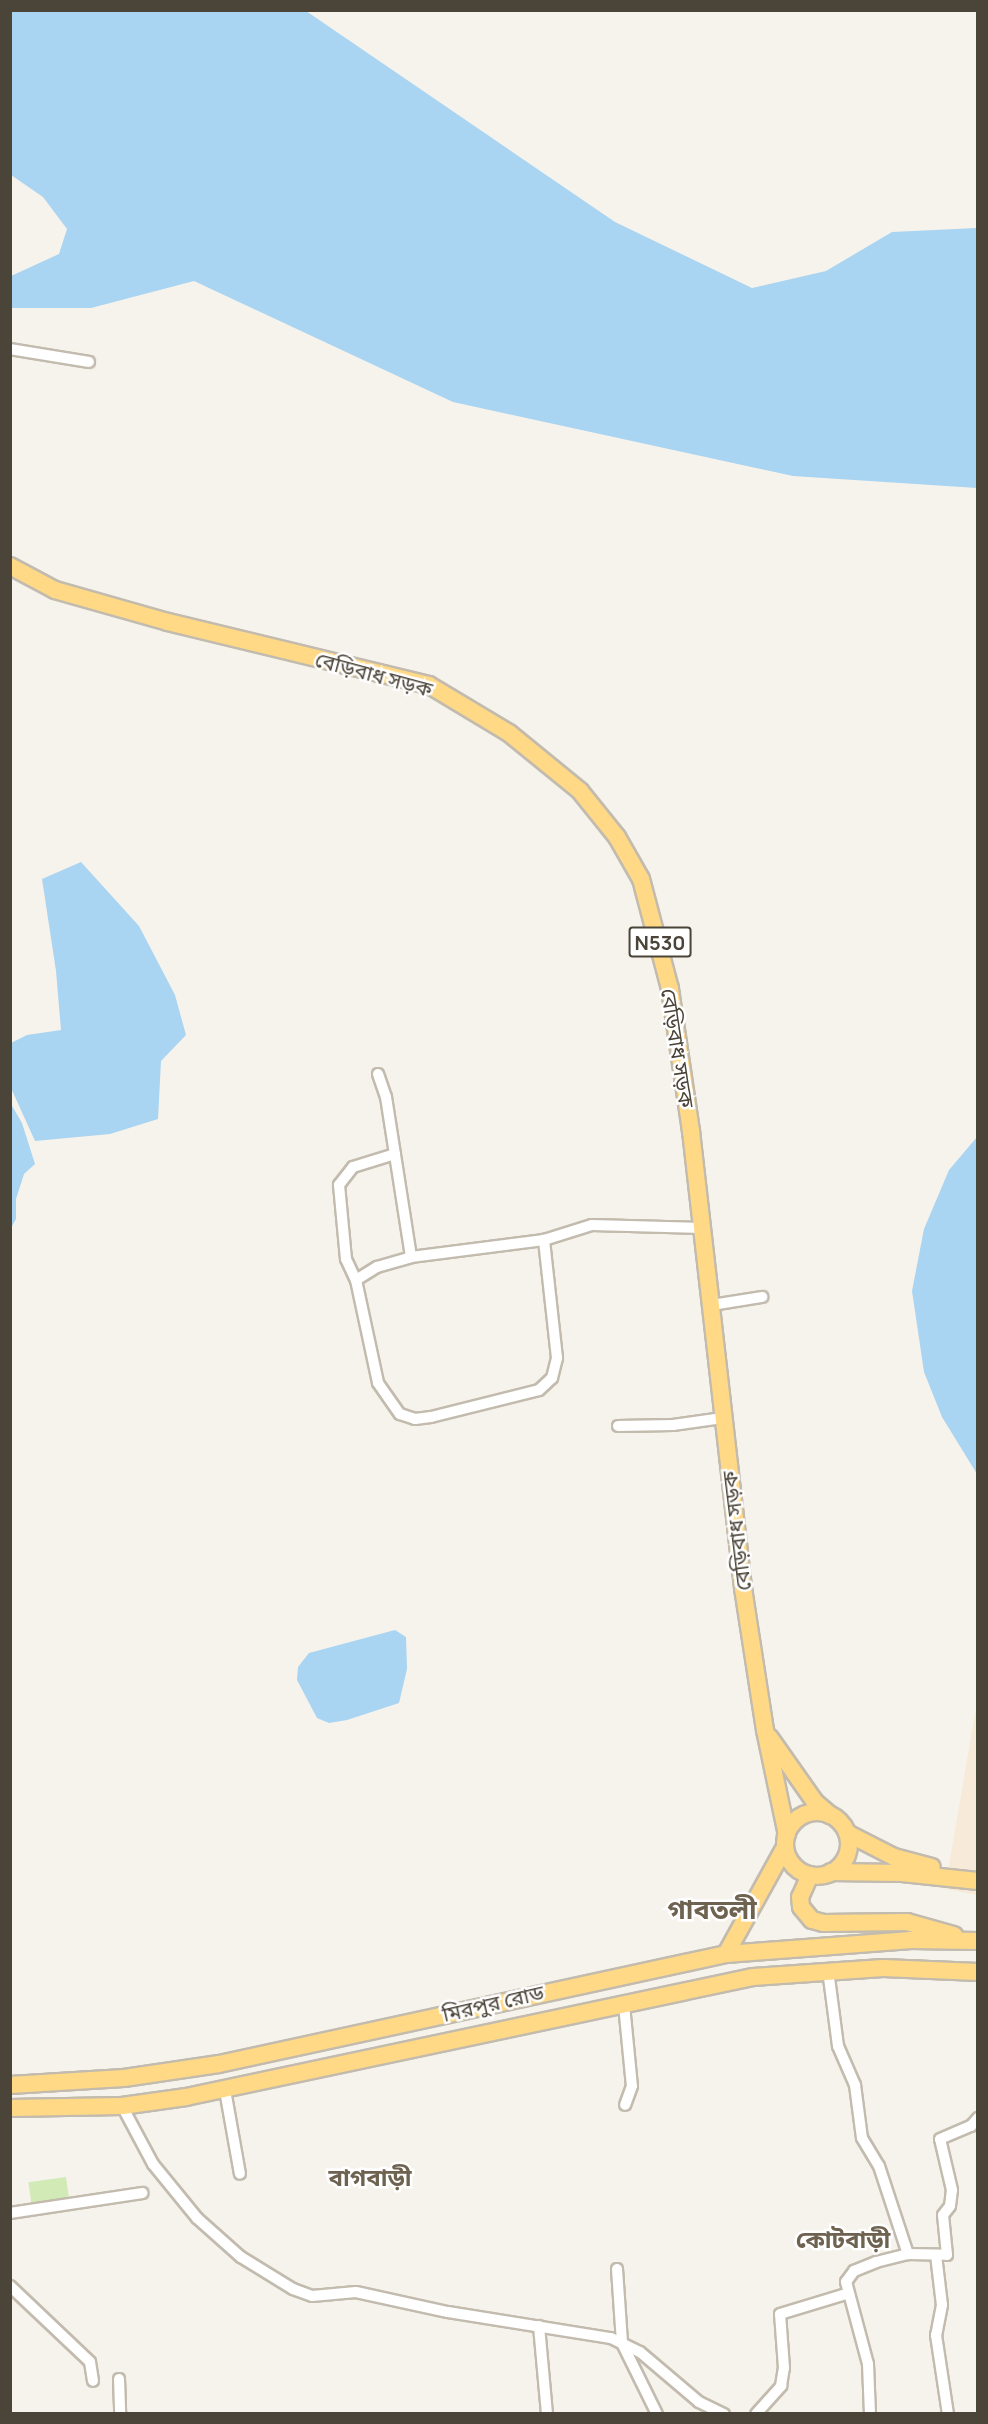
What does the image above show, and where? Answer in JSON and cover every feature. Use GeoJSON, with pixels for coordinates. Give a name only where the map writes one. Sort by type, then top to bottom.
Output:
{"type":"FeatureCollection","features":[{"type":"Feature","properties":{"kind":"highway","name":"বেড়িবাধ সড়ক"},"geometry":{"type":"LineString","coordinates":[[10,566],[55,590],[77,597],[429,686],[509,733],[580,791],[629,856],[653,917],[669,989],[712,1305],[723,1418],[765,1730],[786,1841]]}},
{"type":"Feature","properties":{"kind":"highway","name":"বেড়িবাধ সড়ক"},"geometry":{"type":"LineString","coordinates":[[765,1730],[804,1788],[830,1815]]}},
{"type":"Feature","properties":{"kind":"highway"},"geometry":{"type":"LineString","coordinates":[[726,1954],[799,1818],[820,1812],[830,1815],[847,1833],[894,1857],[978,1875]]}},
{"type":"Feature","properties":{"kind":"highway"},"geometry":{"type":"LineString","coordinates":[[831,1872],[845,1860],[847,1833]]}},
{"type":"Feature","properties":{"kind":"highway"},"geometry":{"type":"LineString","coordinates":[[786,1841],[793,1865],[810,1875],[831,1872],[902,1873],[978,1881]]}},
{"type":"Feature","properties":{"kind":"highway"},"geometry":{"type":"LineString","coordinates":[[810,1875],[800,1897],[801,1907],[813,1920],[824,1923],[923,1924],[970,1940]]}},
{"type":"Feature","properties":{"kind":"highway","name":"মিরপুর রোড"},"geometry":{"type":"LineString","coordinates":[[10,2085],[124,2078],[219,2064],[726,1954],[970,1940]]}},
{"type":"Feature","properties":{"kind":"highway","name":"মিরপুর রোড"},"geometry":{"type":"LineString","coordinates":[[10,2108],[122,2106],[225,2090],[753,1977],[828,1970],[978,1972]]}},
{"type":"Feature","properties":{"kind":"street"},"geometry":{"type":"LineString","coordinates":[[10,349],[88,362]]}},
{"type":"Feature","properties":{"kind":"street"},"geometry":{"type":"LineString","coordinates":[[378,1074],[395,1154],[411,1257]]}},
{"type":"Feature","properties":{"kind":"street"},"geometry":{"type":"LineString","coordinates":[[395,1154],[353,1167],[339,1185],[346,1259],[356,1280],[378,1383],[400,1414],[415,1419],[431,1417],[539,1390],[552,1378],[557,1358],[544,1240]]}},
{"type":"Feature","properties":{"kind":"street"},"geometry":{"type":"LineString","coordinates":[[356,1280],[377,1267],[411,1257],[544,1240],[592,1225],[702,1228]]}},
{"type":"Feature","properties":{"kind":"street"},"geometry":{"type":"LineString","coordinates":[[712,1305],[762,1297]]}},
{"type":"Feature","properties":{"kind":"street"},"geometry":{"type":"LineString","coordinates":[[618,1426],[672,1425],[723,1418]]}},
{"type":"Feature","properties":{"kind":"street"},"geometry":{"type":"LineString","coordinates":[[828,1970],[838,2046],[855,2085],[862,2138],[879,2166],[908,2254]]}},
{"type":"Feature","properties":{"kind":"street"},"geometry":{"type":"LineString","coordinates":[[624,2005],[632,2086],[625,2105]]}},
{"type":"Feature","properties":{"kind":"street"},"geometry":{"type":"LineString","coordinates":[[225,2090],[240,2174]]}},
{"type":"Feature","properties":{"kind":"street"},"geometry":{"type":"LineString","coordinates":[[122,2106],[153,2164],[197,2218],[241,2257],[293,2289],[312,2296],[356,2292],[539,2326],[598,2334],[640,2352],[699,2402],[723,2414]]}},
{"type":"Feature","properties":{"kind":"street"},"geometry":{"type":"LineString","coordinates":[[870,2414],[866,2356],[846,2294],[846,2282],[854,2271],[908,2254],[947,2255],[943,2215],[952,2199],[940,2139],[971,2126],[978,2118]]}},
{"type":"Feature","properties":{"kind":"street"},"geometry":{"type":"LineString","coordinates":[[10,2213],[142,2193]]}},
{"type":"Feature","properties":{"kind":"street"},"geometry":{"type":"LineString","coordinates":[[936,2255],[942,2305],[936,2335],[948,2414]]}},
{"type":"Feature","properties":{"kind":"street"},"geometry":{"type":"LineString","coordinates":[[617,2269],[622,2343],[657,2414]]}},
{"type":"Feature","properties":{"kind":"street"},"geometry":{"type":"LineString","coordinates":[[10,2286],[90,2362],[93,2382]]}},
{"type":"Feature","properties":{"kind":"street"},"geometry":{"type":"LineString","coordinates":[[756,2414],[781,2386],[784,2368],[780,2314],[846,2294]]}},
{"type":"Feature","properties":{"kind":"street"},"geometry":{"type":"LineString","coordinates":[[539,2326],[547,2414]]}},
{"type":"Feature","properties":{"kind":"street"},"geometry":{"type":"LineString","coordinates":[[119,2379],[120,2414]]}},
{"type":"Feature","properties":{"kind":"shaded area"},"geometry":{"type":"Polygon","coordinates":[[[977,1702],[977,1895],[945,1889],[977,1702]]]}},
{"type":"Feature","properties":{"kind":"green space"},"geometry":{"type":"Polygon","coordinates":[[[66,2177],[69,2198],[31,2203],[28,2182],[66,2177]]]}},
{"type":"Feature","properties":{"kind":"water"},"geometry":{"type":"Polygon","coordinates":[[[11,10],[306,11],[615,222],[752,288],[826,271],[892,232],[977,228],[977,488],[793,476],[453,402],[194,281],[91,308],[11,308],[11,276],[59,254],[67,229],[43,197],[11,175],[11,10]]]}},
{"type":"Feature","properties":{"kind":"water"},"geometry":{"type":"Polygon","coordinates":[[[81,862],[139,926],[175,995],[186,1035],[161,1061],[158,1119],[110,1134],[35,1141],[11,1088],[11,1043],[27,1035],[61,1030],[56,971],[42,879],[81,862]]]}},
{"type":"Feature","properties":{"kind":"water"},"geometry":{"type":"Polygon","coordinates":[[[11,1104],[22,1123],[35,1164],[24,1174],[16,1199],[16,1219],[11,1228],[11,1104]]]}},
{"type":"Feature","properties":{"kind":"water"},"geometry":{"type":"Polygon","coordinates":[[[977,1137],[977,1474],[942,1417],[924,1372],[912,1291],[924,1229],[949,1170],[977,1137]]]}},
{"type":"Feature","properties":{"kind":"water"},"geometry":{"type":"Polygon","coordinates":[[[395,1630],[406,1637],[407,1669],[399,1703],[347,1720],[329,1723],[317,1718],[297,1680],[298,1667],[309,1653],[395,1630]]]}},
{"type":"Feature","properties":{"kind":"district","name":"গাবতলী"},"geometry":{"type":"Point","coordinates":[712,1909]}},
{"type":"Feature","properties":{"kind":"district","name":"বাগবাড়ী"},"geometry":{"type":"Point","coordinates":[370,2177]}},
{"type":"Feature","properties":{"kind":"district","name":"কোটবাড়ী"},"geometry":{"type":"Point","coordinates":[843,2239]}}]}
